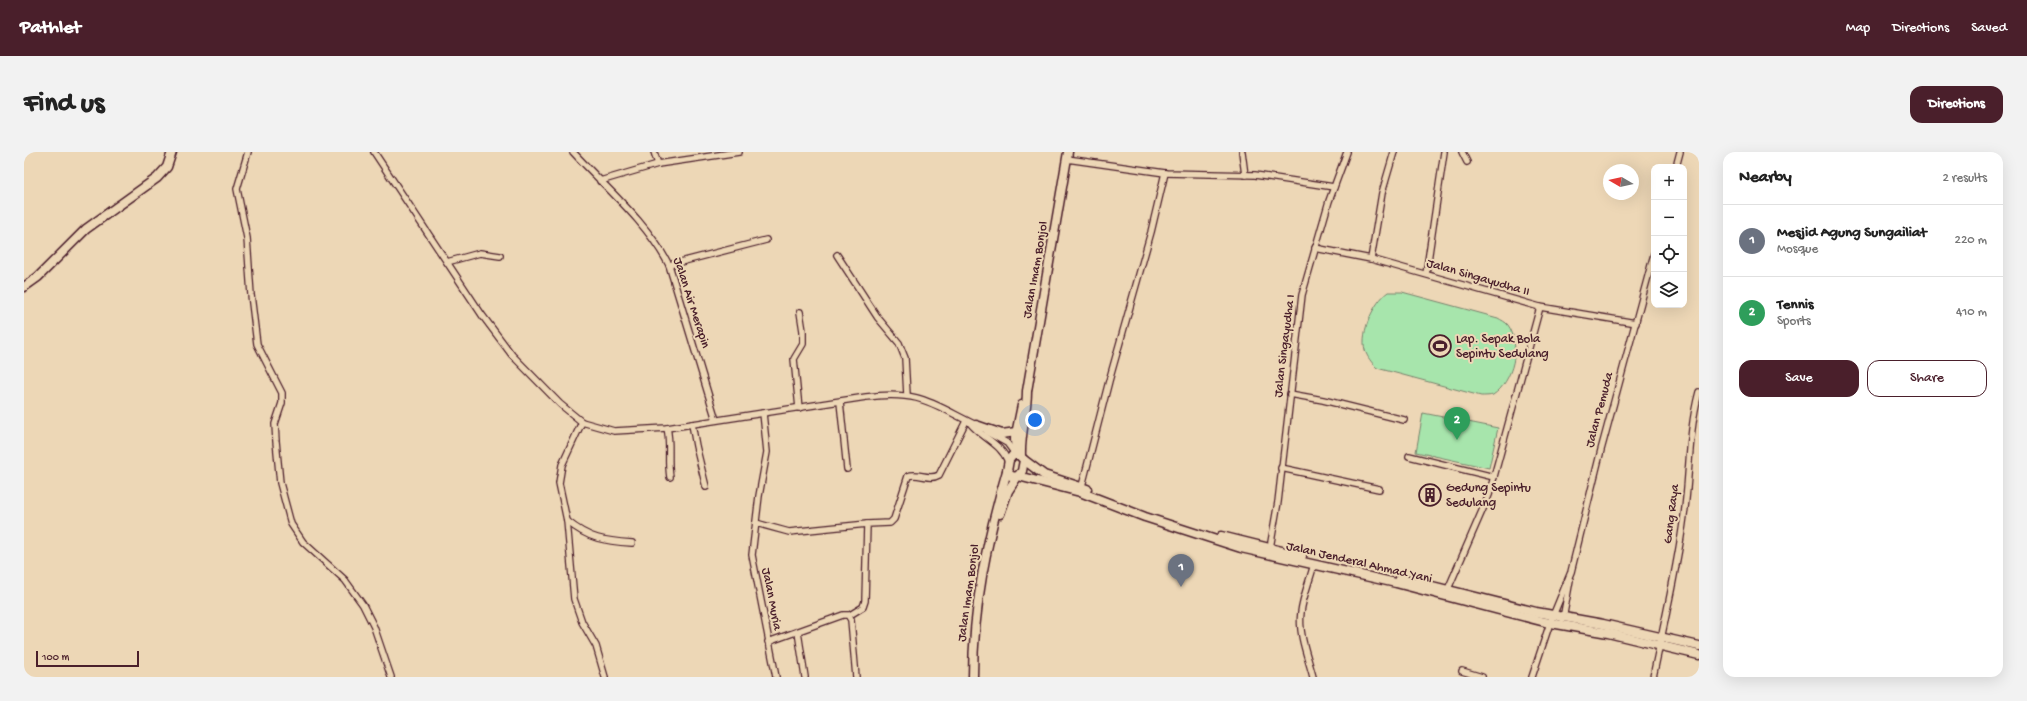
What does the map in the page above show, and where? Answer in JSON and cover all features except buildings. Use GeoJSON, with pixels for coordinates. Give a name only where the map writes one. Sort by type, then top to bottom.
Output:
{"type":"FeatureCollection","features":[{"type":"Feature","properties":{"kind":"main road"},"geometry":{"type":"LineString","coordinates":[[24,287],[38,277],[86,229],[157,178],[167,167],[172,152]]}},
{"type":"Feature","properties":{"kind":"main road","name":"Jalan Imam Bonjol"},"geometry":{"type":"LineString","coordinates":[[1019,456],[1027,405],[1027,391],[1068,156]]}},
{"type":"Feature","properties":{"kind":"main road","name":"Jalan Imam Bonjol"},"geometry":{"type":"LineString","coordinates":[[989,537],[995,526],[1008,492],[1017,476],[1022,471],[1016,432],[1022,404],[1027,391]]}},
{"type":"Feature","properties":{"kind":"main road"},"geometry":{"type":"LineString","coordinates":[[971,423],[1002,434],[1016,432]]}},
{"type":"Feature","properties":{"kind":"main road"},"geometry":{"type":"LineString","coordinates":[[1008,462],[1019,456]]}},
{"type":"Feature","properties":{"kind":"main road","name":"Jalan Jenderal Ahmad Yani"},"geometry":{"type":"LineString","coordinates":[[1019,456],[1044,475],[1145,517],[1241,548],[1396,583],[1550,623],[1563,621],[1661,642],[1699,646]]}},
{"type":"Feature","properties":{"kind":"main road","name":"Jalan Imam Bonjol"},"geometry":{"type":"LineString","coordinates":[[973,677],[976,611],[989,537],[1007,471],[1008,462]]}},
{"type":"Feature","properties":{"kind":"main road","name":"Jalan Jenderal Ahmad Yani"},"geometry":{"type":"LineString","coordinates":[[1007,471],[1011,476],[1081,490],[1202,530],[1270,548],[1536,612],[1554,614],[1563,621]]}},
{"type":"Feature","properties":{"kind":"main road","name":"Jalan Jenderal Ahmad Yani"},"geometry":{"type":"LineString","coordinates":[[1661,642],[1699,655]]}},
{"type":"Feature","properties":{"kind":"street"},"geometry":{"type":"LineString","coordinates":[[248,152],[237,189],[247,238],[251,301],[257,344],[282,392],[282,403],[275,424],[278,465],[286,507],[291,524],[296,534],[337,571],[363,604],[374,627],[391,677]]}},
{"type":"Feature","properties":{"kind":"street"},"geometry":{"type":"LineString","coordinates":[[374,152],[482,315],[521,366],[560,404],[582,422],[604,429],[638,431],[667,428],[882,395],[907,395],[932,402],[971,423],[1007,443],[1019,456]]}},
{"type":"Feature","properties":{"kind":"street","name":"Jalan Air Merapin"},"geometry":{"type":"LineString","coordinates":[[573,152],[649,231],[669,265],[716,420]]}},
{"type":"Feature","properties":{"kind":"street"},"geometry":{"type":"LineString","coordinates":[[654,152],[658,164]]}},
{"type":"Feature","properties":{"kind":"street"},"geometry":{"type":"LineString","coordinates":[[600,181],[658,164],[739,152]]}},
{"type":"Feature","properties":{"kind":"street"},"geometry":{"type":"LineString","coordinates":[[1242,152],[1245,175]]}},
{"type":"Feature","properties":{"kind":"street","name":"Jalan Singayudha I"},"geometry":{"type":"LineString","coordinates":[[1270,548],[1276,522],[1302,295],[1334,187],[1347,152]]}},
{"type":"Feature","properties":{"kind":"street"},"geometry":{"type":"LineString","coordinates":[[1371,259],[1382,193],[1394,152]]}},
{"type":"Feature","properties":{"kind":"street"},"geometry":{"type":"LineString","coordinates":[[1426,274],[1444,152]]}},
{"type":"Feature","properties":{"kind":"street"},"geometry":{"type":"LineString","coordinates":[[1462,152],[1466,162]]}},
{"type":"Feature","properties":{"kind":"street"},"geometry":{"type":"LineString","coordinates":[[1677,164],[1680,152]]}},
{"type":"Feature","properties":{"kind":"street"},"geometry":{"type":"LineString","coordinates":[[1068,156],[1164,173],[1245,175],[1334,187]]}},
{"type":"Feature","properties":{"kind":"street"},"geometry":{"type":"LineString","coordinates":[[1081,490],[1109,381],[1151,232],[1164,173]]}},
{"type":"Feature","properties":{"kind":"street"},"geometry":{"type":"LineString","coordinates":[[669,265],[766,240]]}},
{"type":"Feature","properties":{"kind":"street","name":"Jalan Singayudha II"},"geometry":{"type":"LineString","coordinates":[[1315,248],[1371,259],[1540,307],[1636,323]]}},
{"type":"Feature","properties":{"kind":"street"},"geometry":{"type":"LineString","coordinates":[[447,262],[480,253],[500,256]]}},
{"type":"Feature","properties":{"kind":"street"},"geometry":{"type":"LineString","coordinates":[[837,256],[878,318],[902,350],[906,366],[907,395]]}},
{"type":"Feature","properties":{"kind":"street","name":"Jalan Pemuda"},"geometry":{"type":"LineString","coordinates":[[1563,621],[1571,572],[1599,458],[1651,266]]}},
{"type":"Feature","properties":{"kind":"street"},"geometry":{"type":"LineString","coordinates":[[1448,590],[1489,495],[1540,307]]}},
{"type":"Feature","properties":{"kind":"street"},"geometry":{"type":"LineString","coordinates":[[799,408],[794,359],[803,344],[803,330],[800,312]]}},
{"type":"Feature","properties":{"kind":"street","name":"Gang Raya"},"geometry":{"type":"LineString","coordinates":[[1653,677],[1682,534],[1689,466],[1690,435],[1699,392]]}},
{"type":"Feature","properties":{"kind":"street"},"geometry":{"type":"LineString","coordinates":[[1290,394],[1324,400],[1404,420]]}},
{"type":"Feature","properties":{"kind":"street"},"geometry":{"type":"LineString","coordinates":[[840,402],[847,469]]}},
{"type":"Feature","properties":{"kind":"street","name":"Jalan Muria"},"geometry":{"type":"LineString","coordinates":[[763,413],[767,452],[752,546],[753,564],[768,642],[843,615],[850,615]]}},
{"type":"Feature","properties":{"kind":"street"},"geometry":{"type":"LineString","coordinates":[[582,422],[558,477],[567,521],[574,599],[582,622],[596,646],[605,677]]}},
{"type":"Feature","properties":{"kind":"street"},"geometry":{"type":"LineString","coordinates":[[971,423],[975,429],[997,445],[1005,454],[1008,462]]}},
{"type":"Feature","properties":{"kind":"street"},"geometry":{"type":"LineString","coordinates":[[756,523],[789,532],[890,523],[894,519],[908,476],[914,475],[932,478],[939,475],[971,423]]}},
{"type":"Feature","properties":{"kind":"street"},"geometry":{"type":"LineString","coordinates":[[692,424],[706,487]]}},
{"type":"Feature","properties":{"kind":"street"},"geometry":{"type":"LineString","coordinates":[[667,428],[669,437],[667,463],[670,477]]}},
{"type":"Feature","properties":{"kind":"street"},"geometry":{"type":"LineString","coordinates":[[1409,456],[1494,477]]}},
{"type":"Feature","properties":{"kind":"street"},"geometry":{"type":"LineString","coordinates":[[1281,468],[1379,489]]}},
{"type":"Feature","properties":{"kind":"street"},"geometry":{"type":"LineString","coordinates":[[567,521],[580,531],[593,538],[632,543]]}},
{"type":"Feature","properties":{"kind":"street"},"geometry":{"type":"LineString","coordinates":[[856,677],[850,615],[863,607],[865,601],[867,524]]}},
{"type":"Feature","properties":{"kind":"street"},"geometry":{"type":"LineString","coordinates":[[1313,677],[1302,638],[1300,620],[1303,603],[1314,564]]}},
{"type":"Feature","properties":{"kind":"street","name":"Jalan Pemuda"},"geometry":{"type":"LineString","coordinates":[[1532,677],[1550,623],[1571,572]]}},
{"type":"Feature","properties":{"kind":"street"},"geometry":{"type":"LineString","coordinates":[[798,632],[805,677]]}},
{"type":"Feature","properties":{"kind":"street"},"geometry":{"type":"LineString","coordinates":[[768,642],[776,677]]}},
{"type":"Feature","properties":{"kind":"street"},"geometry":{"type":"LineString","coordinates":[[1462,671],[1482,677]]}},
{"type":"Feature","properties":{"kind":"green space","name":"Lap. Sepak Bola Sepintu Sedulang"},"geometry":{"type":"Polygon","coordinates":[[[1388,292],[1402,292],[1498,318],[1506,323],[1512,333],[1515,352],[1510,372],[1500,389],[1493,395],[1481,396],[1377,368],[1370,360],[1365,350],[1364,343],[1366,326],[1373,310],[1388,292]]]}},
{"type":"Feature","properties":{"kind":"green space"},"geometry":{"type":"Polygon","coordinates":[[[1423,413],[1498,428],[1489,468],[1416,452],[1423,413]]]}},
{"type":"Feature","properties":{"kind":"place","name":"Lap. Sepak Bola Sepintu Sedulang"},"geometry":{"type":"Point","coordinates":[1440,346]}},
{"type":"Feature","properties":{"kind":"place","name":"Tennis"},"geometry":{"type":"Point","coordinates":[1457,440]}},
{"type":"Feature","properties":{"kind":"place","name":"Gedung Sepintu Sedulang"},"geometry":{"type":"Point","coordinates":[1430,495]}},
{"type":"Feature","properties":{"kind":"place","name":"Mesjid Agung Sungailiat"},"geometry":{"type":"Point","coordinates":[1181,587]}}]}
